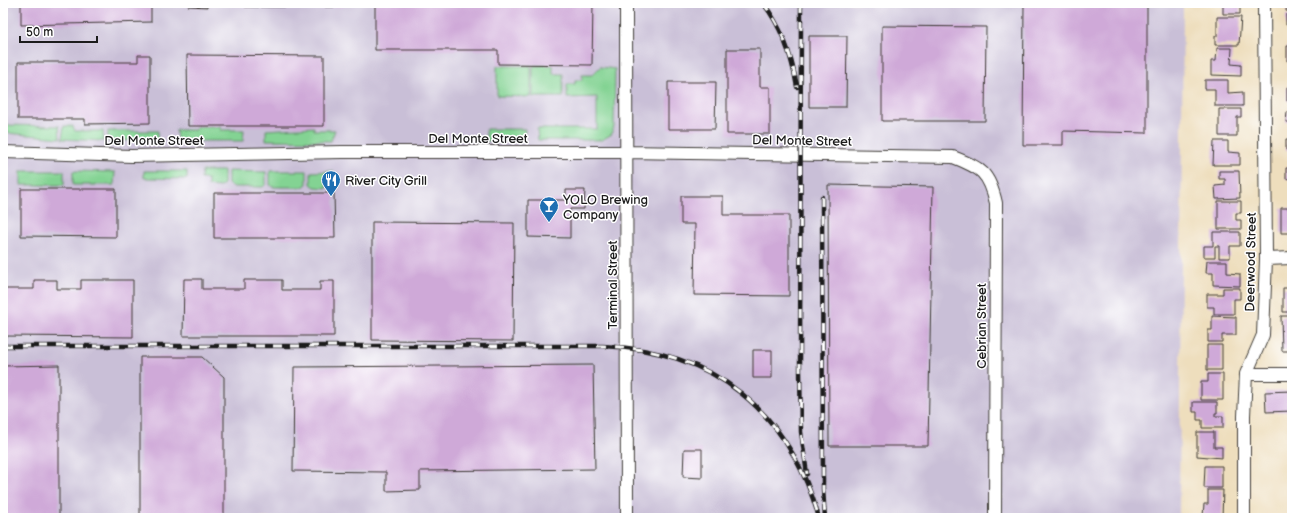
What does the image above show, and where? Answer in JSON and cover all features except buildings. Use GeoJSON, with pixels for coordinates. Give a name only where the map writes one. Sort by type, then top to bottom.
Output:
{"type":"FeatureCollection","features":[{"type":"Feature","properties":{"kind":"street","name":"Terminal Street"},"geometry":{"type":"LineString","coordinates":[[626,3],[627,518]]}},
{"type":"Feature","properties":{"kind":"street","name":"Deerwood Street"},"geometry":{"type":"LineString","coordinates":[[1244,518],[1244,416],[1246,374],[1263,335],[1266,258],[1264,3]]}},
{"type":"Feature","properties":{"kind":"street","name":"Del Monte Street"},"geometry":{"type":"LineString","coordinates":[[3,152],[132,156],[334,152],[626,152],[953,157]]}},
{"type":"Feature","properties":{"kind":"street","name":"Cebrian Street"},"geometry":{"type":"LineString","coordinates":[[953,157],[978,167],[992,185],[996,203],[994,518]]}},
{"type":"Feature","properties":{"kind":"street"},"geometry":{"type":"LineString","coordinates":[[1266,258],[1292,258]]}},
{"type":"Feature","properties":{"kind":"street"},"geometry":{"type":"LineString","coordinates":[[1246,374],[1292,374]]}},
{"type":"Feature","properties":{"kind":"shaded area"},"geometry":{"type":"Polygon","coordinates":[[[3,3],[1183,3],[1179,518],[3,518],[3,3]]]}},
{"type":"Feature","properties":{"kind":"green space"},"geometry":{"type":"Polygon","coordinates":[[[553,65],[553,74],[563,74],[563,97],[533,97],[533,66],[553,65]]]}},
{"type":"Feature","properties":{"kind":"green space"},"geometry":{"type":"Polygon","coordinates":[[[497,66],[531,66],[531,97],[497,96],[497,66]]]}},
{"type":"Feature","properties":{"kind":"green space"},"geometry":{"type":"Polygon","coordinates":[[[600,67],[615,69],[614,126],[612,134],[602,140],[538,140],[537,129],[597,129],[597,97],[567,98],[567,84],[575,84],[575,80],[582,80],[582,75],[592,75],[600,67]]]}},
{"type":"Feature","properties":{"kind":"green space"},"geometry":{"type":"Polygon","coordinates":[[[3,125],[59,126],[60,138],[7,133],[7,130],[3,130],[3,125]]]}},
{"type":"Feature","properties":{"kind":"green space"},"geometry":{"type":"Polygon","coordinates":[[[64,126],[73,126],[75,131],[103,131],[104,141],[62,139],[64,126]]]}},
{"type":"Feature","properties":{"kind":"green space"},"geometry":{"type":"Polygon","coordinates":[[[196,127],[221,127],[221,130],[244,130],[243,141],[177,141],[176,130],[196,130],[196,127]]]}},
{"type":"Feature","properties":{"kind":"green space"},"geometry":{"type":"Polygon","coordinates":[[[314,127],[314,130],[335,130],[331,141],[266,140],[266,130],[314,127]]]}},
{"type":"Feature","properties":{"kind":"green space"},"geometry":{"type":"Polygon","coordinates":[[[486,129],[525,129],[524,140],[486,141],[486,129]]]}},
{"type":"Feature","properties":{"kind":"green space"},"geometry":{"type":"Polygon","coordinates":[[[108,131],[158,131],[157,140],[107,141],[108,131]]]}},
{"type":"Feature","properties":{"kind":"green space"},"geometry":{"type":"Polygon","coordinates":[[[21,171],[64,171],[64,185],[21,185],[21,171]]]}},
{"type":"Feature","properties":{"kind":"green space"},"geometry":{"type":"Polygon","coordinates":[[[73,171],[115,172],[114,185],[73,185],[73,171]]]}},
{"type":"Feature","properties":{"kind":"green space"},"geometry":{"type":"Polygon","coordinates":[[[144,171],[187,171],[187,179],[144,178],[144,171]]]}},
{"type":"Feature","properties":{"kind":"green space"},"geometry":{"type":"Polygon","coordinates":[[[202,171],[224,171],[224,184],[220,187],[208,186],[208,179],[201,179],[202,171]]]}},
{"type":"Feature","properties":{"kind":"green space"},"geometry":{"type":"Polygon","coordinates":[[[228,171],[266,172],[266,184],[263,187],[232,187],[228,184],[228,171]]]}},
{"type":"Feature","properties":{"kind":"green space"},"geometry":{"type":"Polygon","coordinates":[[[270,171],[307,171],[307,184],[303,187],[273,187],[270,185],[270,171]]]}},
{"type":"Feature","properties":{"kind":"green space"},"geometry":{"type":"Polygon","coordinates":[[[333,171],[334,179],[327,180],[327,188],[315,187],[311,184],[311,172],[333,171]]]}},
{"type":"Feature","properties":{"kind":"railway"},"geometry":{"type":"LineString","coordinates":[[763,3],[770,12],[781,32],[789,54],[797,87]]}},
{"type":"Feature","properties":{"kind":"railway"},"geometry":{"type":"LineString","coordinates":[[801,3],[800,370],[801,432],[807,474]]}},
{"type":"Feature","properties":{"kind":"railway"},"geometry":{"type":"LineString","coordinates":[[822,197],[823,489],[825,518]]}},
{"type":"Feature","properties":{"kind":"railway"},"geometry":{"type":"LineString","coordinates":[[3,346],[603,346],[643,350],[679,360],[712,374],[741,393],[767,418],[788,447],[806,480],[819,518]]}},
{"type":"Feature","properties":{"kind":"place","name":"River City Grill"},"geometry":{"type":"Point","coordinates":[331,197]}},
{"type":"Feature","properties":{"kind":"place","name":"YOLO Brewing Company"},"geometry":{"type":"Point","coordinates":[549,223]}}]}
